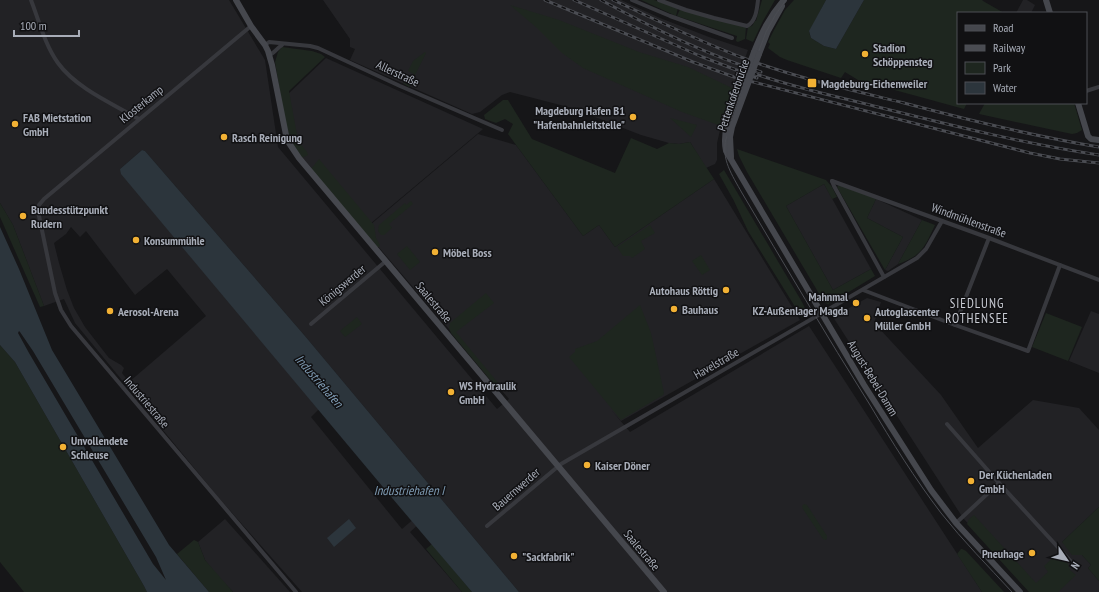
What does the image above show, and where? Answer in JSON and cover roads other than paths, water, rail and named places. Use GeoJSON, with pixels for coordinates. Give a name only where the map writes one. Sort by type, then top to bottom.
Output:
{"type":"FeatureCollection","features":[{"type":"Feature","properties":{"kind":"main road","name":"Saalestraße"},"geometry":{"type":"LineString","coordinates":[[236,0],[251,26],[265,45],[269,55],[287,140],[299,158],[664,592]]}},
{"type":"Feature","properties":{"kind":"main road","name":"Pettenkoferbrücke"},"geometry":{"type":"LineString","coordinates":[[727,143],[727,125],[768,20],[784,0]]}},
{"type":"Feature","properties":{"kind":"main road"},"geometry":{"type":"LineString","coordinates":[[1046,0],[1050,12]]}},
{"type":"Feature","properties":{"kind":"main road"},"geometry":{"type":"LineString","coordinates":[[1078,104],[1087,135],[1096,140]]}},
{"type":"Feature","properties":{"kind":"main road","name":"August-Bebel-Damm"},"geometry":{"type":"LineString","coordinates":[[727,143],[726,151],[864,385],[906,452],[931,490],[956,523],[1020,592]]}},
{"type":"Feature","properties":{"kind":"street"},"geometry":{"type":"LineString","coordinates":[[31,0],[51,51],[62,67],[75,80],[139,119]]}},
{"type":"Feature","properties":{"kind":"street"},"geometry":{"type":"LineString","coordinates":[[632,0],[670,16],[732,38]]}},
{"type":"Feature","properties":{"kind":"street"},"geometry":{"type":"LineString","coordinates":[[659,0],[686,10],[747,26],[751,24],[754,18],[758,0]]}},
{"type":"Feature","properties":{"kind":"street","name":"Klosterkamp"},"geometry":{"type":"LineString","coordinates":[[44,199],[251,26]]}},
{"type":"Feature","properties":{"kind":"street","name":"Allerstraße"},"geometry":{"type":"LineString","coordinates":[[265,45],[269,42],[318,48],[502,130]]}},
{"type":"Feature","properties":{"kind":"street"},"geometry":{"type":"LineString","coordinates":[[269,55],[283,44]]}},
{"type":"Feature","properties":{"kind":"street"},"geometry":{"type":"LineString","coordinates":[[1087,91],[1099,87]]}},
{"type":"Feature","properties":{"kind":"street","name":"Windmühlenstraße"},"geometry":{"type":"LineString","coordinates":[[884,277],[832,181],[1099,280]]}},
{"type":"Feature","properties":{"kind":"street","name":"Industriestraße"},"geometry":{"type":"LineString","coordinates":[[44,199],[39,205],[39,215],[54,289],[59,305],[67,320],[105,368],[296,592]]}},
{"type":"Feature","properties":{"kind":"street","name":"Havelstraße"},"geometry":{"type":"LineString","coordinates":[[558,466],[913,260],[923,253],[928,247],[942,221]]}},
{"type":"Feature","properties":{"kind":"street"},"geometry":{"type":"LineString","coordinates":[[956,325],[989,238]]}},
{"type":"Feature","properties":{"kind":"street","name":"Königswerder"},"geometry":{"type":"LineString","coordinates":[[311,324],[386,261]]}},
{"type":"Feature","properties":{"kind":"street"},"geometry":{"type":"LineString","coordinates":[[862,290],[1028,351],[1060,265]]}},
{"type":"Feature","properties":{"kind":"street"},"geometry":{"type":"LineString","coordinates":[[947,424],[1077,568]]}},
{"type":"Feature","properties":{"kind":"street","name":"Bauernwerder"},"geometry":{"type":"LineString","coordinates":[[487,526],[558,466]]}},
{"type":"Feature","properties":{"kind":"street"},"geometry":{"type":"LineString","coordinates":[[956,523],[999,483]]}},
{"type":"Feature","properties":{"kind":"water"},"geometry":{"type":"Polygon","coordinates":[[[826,0],[864,0],[836,49],[824,46],[811,38],[809,31],[826,0]]]}},
{"type":"Feature","properties":{"kind":"water","name":"Industriehafen I"},"geometry":{"type":"Polygon","coordinates":[[[142,150],[145,151],[305,336],[519,592],[472,592],[121,174],[120,169],[142,150]]]}},
{"type":"Feature","properties":{"kind":"water"},"geometry":{"type":"Polygon","coordinates":[[[0,227],[52,350],[169,545],[209,592],[147,592],[15,362],[0,345],[0,227]],[[19,331],[18,333],[29,353],[153,564],[166,580],[156,557],[33,351],[19,331]]]}},
{"type":"Feature","properties":{"kind":"water"},"geometry":{"type":"Polygon","coordinates":[[[349,519],[356,528],[334,547],[327,538],[349,519]]]}},
{"type":"Feature","properties":{"kind":"tram line"},"geometry":{"type":"LineString","coordinates":[[786,0],[766,32],[726,139],[725,153],[728,167],[805,299],[913,474],[949,523],[1012,592]]}},
{"type":"Feature","properties":{"kind":"railway"},"geometry":{"type":"LineString","coordinates":[[545,0],[693,62],[734,77],[1030,153],[1060,159],[1099,163]]}},
{"type":"Feature","properties":{"kind":"railway"},"geometry":{"type":"LineString","coordinates":[[574,0],[700,56],[757,78]]}},
{"type":"Feature","properties":{"kind":"railway"},"geometry":{"type":"LineString","coordinates":[[601,0],[679,40],[761,72]]}},
{"type":"Feature","properties":{"kind":"railway"},"geometry":{"type":"LineString","coordinates":[[613,0],[679,31],[765,66],[824,83],[1025,133],[1099,147]]}},
{"type":"Feature","properties":{"kind":"railway"},"geometry":{"type":"LineString","coordinates":[[753,73],[817,92],[963,128],[1044,146],[1099,155]]}},
{"type":"Feature","properties":{"kind":"place","name":"Stadion Schöppensteg"},"geometry":{"type":"Point","coordinates":[865,54]}},
{"type":"Feature","properties":{"kind":"place","name":"Magdeburg-Eichenweiler"},"geometry":{"type":"Point","coordinates":[812,83]}},
{"type":"Feature","properties":{"kind":"place","name":"Magdeburg Hafen B1 \"Hafenbahnleitstelle\""},"geometry":{"type":"Point","coordinates":[633,117]}},
{"type":"Feature","properties":{"kind":"place","name":"FAB Mietstation GmbH"},"geometry":{"type":"Point","coordinates":[15,124]}},
{"type":"Feature","properties":{"kind":"place","name":"Rasch Reinigung"},"geometry":{"type":"Point","coordinates":[224,137]}},
{"type":"Feature","properties":{"kind":"place","name":"Bundesstützpunkt Rudern"},"geometry":{"type":"Point","coordinates":[23,216]}},
{"type":"Feature","properties":{"kind":"place","name":"Konsummühle"},"geometry":{"type":"Point","coordinates":[136,240]}},
{"type":"Feature","properties":{"kind":"place","name":"Möbel Boss"},"geometry":{"type":"Point","coordinates":[435,252]}},
{"type":"Feature","properties":{"kind":"place","name":"Autohaus Röttig"},"geometry":{"type":"Point","coordinates":[726,290]}},
{"type":"Feature","properties":{"kind":"place","name":"Mahnmal KZ-Außenlager Magda"},"geometry":{"type":"Point","coordinates":[856,303]}},
{"type":"Feature","properties":{"kind":"place","name":"Bauhaus"},"geometry":{"type":"Point","coordinates":[674,309]}},
{"type":"Feature","properties":{"kind":"place","name":"Aerosol-Arena"},"geometry":{"type":"Point","coordinates":[110,311]}},
{"type":"Feature","properties":{"kind":"place","name":"Autoglascenter Müller GmbH"},"geometry":{"type":"Point","coordinates":[867,318]}},
{"type":"Feature","properties":{"kind":"place","name":"WS Hydraulik GmbH"},"geometry":{"type":"Point","coordinates":[451,392]}},
{"type":"Feature","properties":{"kind":"place","name":"Unvollendete Schleuse"},"geometry":{"type":"Point","coordinates":[63,447]}},
{"type":"Feature","properties":{"kind":"place","name":"Kaiser Döner"},"geometry":{"type":"Point","coordinates":[587,465]}},
{"type":"Feature","properties":{"kind":"place","name":"Der Küchenladen GmbH"},"geometry":{"type":"Point","coordinates":[971,481]}},
{"type":"Feature","properties":{"kind":"place","name":"Pneuhage"},"geometry":{"type":"Point","coordinates":[1032,553]}},
{"type":"Feature","properties":{"kind":"place","name":"\"Sackfabrik\""},"geometry":{"type":"Point","coordinates":[514,556]}},
{"type":"Feature","properties":{"kind":"district","name":"SIEDLUNG ROTHENSEE"},"geometry":{"type":"Point","coordinates":[977,310]}},
{"type":"Feature","properties":{"kind":"water label","name":"Industriehafen"},"geometry":{"type":"Point","coordinates":[319,381]}}]}
